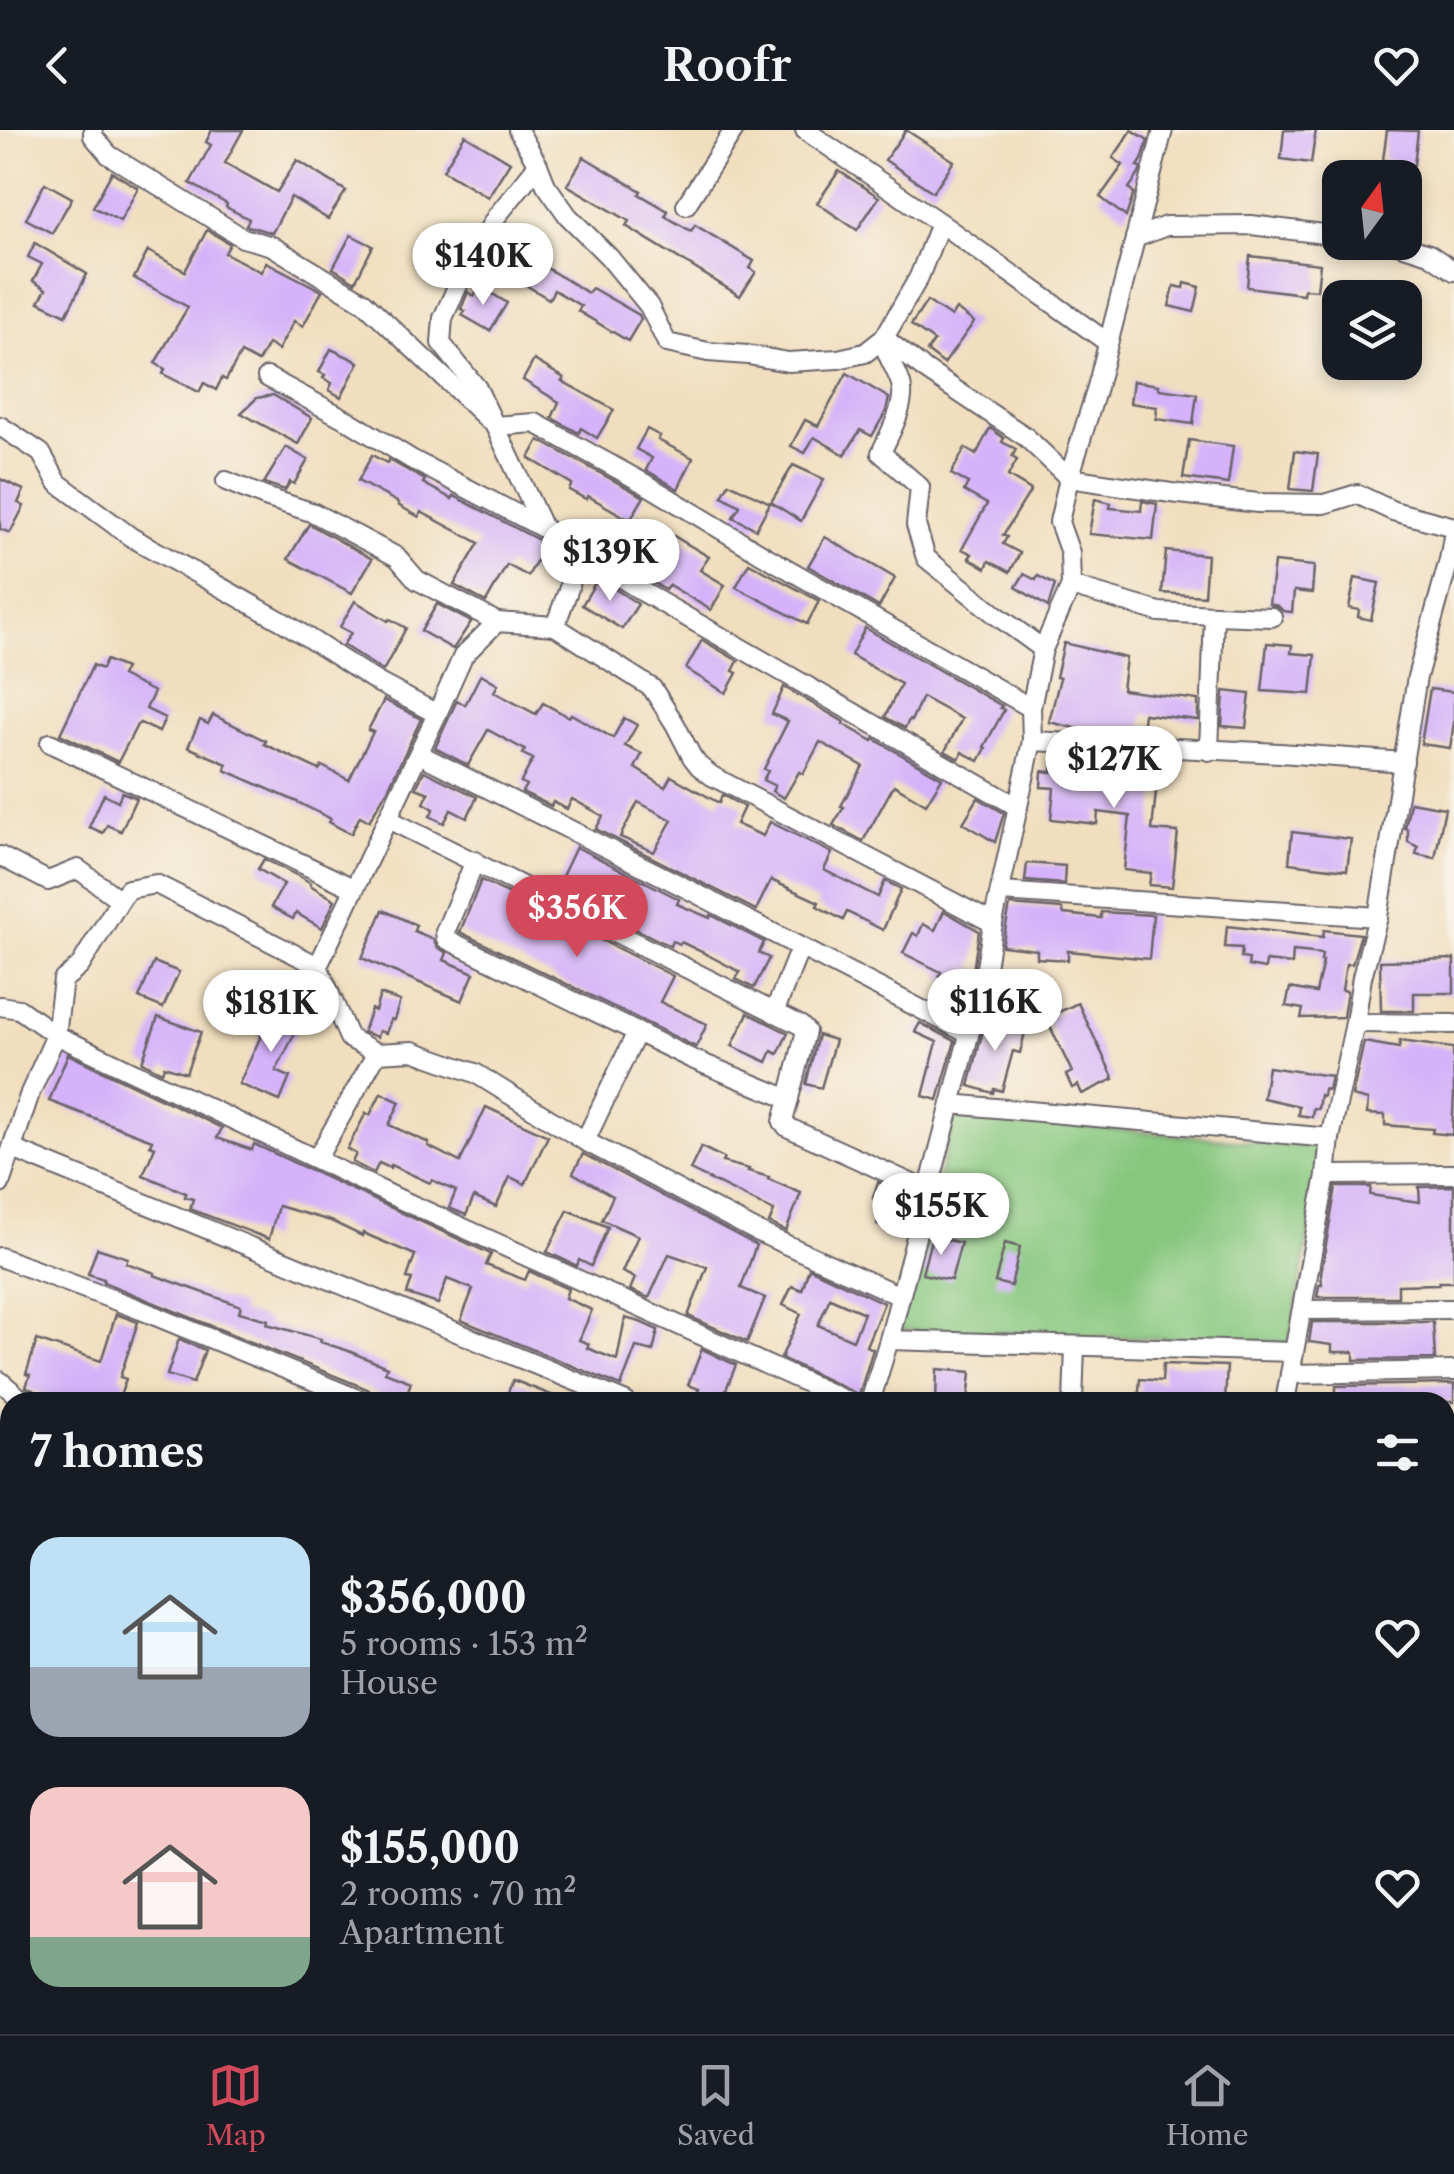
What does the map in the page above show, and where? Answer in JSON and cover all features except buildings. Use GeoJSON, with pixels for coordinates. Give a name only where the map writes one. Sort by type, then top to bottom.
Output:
{"type":"FeatureCollection","features":[{"type":"Feature","properties":{"kind":"street"},"geometry":{"type":"LineString","coordinates":[[92,130],[110,154],[152,182],[234,233],[272,246],[364,302],[495,426],[535,423],[1032,708]]}},
{"type":"Feature","properties":{"kind":"street"},"geometry":{"type":"LineString","coordinates":[[518,130],[546,186],[649,306],[667,343],[788,362],[865,353],[884,338],[919,277],[940,223]]}},
{"type":"Feature","properties":{"kind":"street"},"geometry":{"type":"LineString","coordinates":[[686,205],[734,130]]}},
{"type":"Feature","properties":{"kind":"street"},"geometry":{"type":"LineString","coordinates":[[805,130],[1107,342]]}},
{"type":"Feature","properties":{"kind":"street"},"geometry":{"type":"LineString","coordinates":[[835,130],[844,156]]}},
{"type":"Feature","properties":{"kind":"street"},"geometry":{"type":"LineString","coordinates":[[873,1392],[985,974],[1032,741],[1032,708],[1043,650],[1071,586],[1070,554],[1059,522],[1163,130]]}},
{"type":"Feature","properties":{"kind":"street"},"geometry":{"type":"LineString","coordinates":[[538,165],[496,217],[463,274],[443,318],[441,343],[477,388],[543,528]]}},
{"type":"Feature","properties":{"kind":"street"},"geometry":{"type":"LineString","coordinates":[[1135,238],[1166,226],[1251,225],[1322,234]]}},
{"type":"Feature","properties":{"kind":"street"},"geometry":{"type":"LineString","coordinates":[[1422,252],[1454,271]]}},
{"type":"Feature","properties":{"kind":"street"},"geometry":{"type":"LineString","coordinates":[[884,338],[1026,437],[1069,478],[1273,504],[1324,504],[1357,494],[1454,529],[1450,560],[1417,677],[1378,918],[1330,1138],[1287,1392]]}},
{"type":"Feature","properties":{"kind":"street"},"geometry":{"type":"LineString","coordinates":[[884,338],[885,352],[902,386],[901,402],[882,454],[920,487],[916,525],[926,558],[1043,650]]}},
{"type":"Feature","properties":{"kind":"street"},"geometry":{"type":"LineString","coordinates":[[267,377],[543,528],[642,592],[1018,807]]}},
{"type":"Feature","properties":{"kind":"street"},"geometry":{"type":"LineString","coordinates":[[0,426],[41,453],[58,483],[131,537],[437,714]]}},
{"type":"Feature","properties":{"kind":"street"},"geometry":{"type":"LineString","coordinates":[[226,481],[314,513],[397,557],[418,580],[498,622],[556,626],[652,688],[692,757],[712,776],[993,923]]}},
{"type":"Feature","properties":{"kind":"street"},"geometry":{"type":"LineString","coordinates":[[556,626],[569,588],[573,548]]}},
{"type":"Feature","properties":{"kind":"street"},"geometry":{"type":"LineString","coordinates":[[1071,586],[1159,612],[1272,617]]}},
{"type":"Feature","properties":{"kind":"street"},"geometry":{"type":"LineString","coordinates":[[1209,751],[1214,615]]}},
{"type":"Feature","properties":{"kind":"street"},"geometry":{"type":"LineString","coordinates":[[318,966],[463,656],[498,622]]}},
{"type":"Feature","properties":{"kind":"street"},"geometry":{"type":"LineString","coordinates":[[1032,741],[1404,762]]}},
{"type":"Feature","properties":{"kind":"street"},"geometry":{"type":"LineString","coordinates":[[50,743],[353,888]]}},
{"type":"Feature","properties":{"kind":"street"},"geometry":{"type":"LineString","coordinates":[[419,754],[969,1034]]}},
{"type":"Feature","properties":{"kind":"street"},"geometry":{"type":"LineString","coordinates":[[388,819],[800,1025],[806,1031],[783,1122],[928,1192]]}},
{"type":"Feature","properties":{"kind":"street"},"geometry":{"type":"LineString","coordinates":[[0,856],[48,881],[78,870],[120,900]]}},
{"type":"Feature","properties":{"kind":"street"},"geometry":{"type":"LineString","coordinates":[[475,861],[445,932],[446,939],[692,1058],[790,1099]]}},
{"type":"Feature","properties":{"kind":"street"},"geometry":{"type":"LineString","coordinates":[[0,1184],[30,1093],[56,1035],[63,980],[80,966],[128,889],[156,884],[318,966],[349,1038],[377,1052],[413,1052],[475,1073],[585,1141],[756,1230],[900,1296]]}},
{"type":"Feature","properties":{"kind":"street"},"geometry":{"type":"LineString","coordinates":[[1001,892],[1378,918]]}},
{"type":"Feature","properties":{"kind":"street"},"geometry":{"type":"LineString","coordinates":[[774,1013],[800,948]]}},
{"type":"Feature","properties":{"kind":"street"},"geometry":{"type":"LineString","coordinates":[[0,1006],[18,1009],[56,1035],[397,1198],[827,1392]]}},
{"type":"Feature","properties":{"kind":"street"},"geometry":{"type":"LineString","coordinates":[[1355,1023],[1454,1024]]}},
{"type":"Feature","properties":{"kind":"street"},"geometry":{"type":"LineString","coordinates":[[585,1141],[637,1032]]}},
{"type":"Feature","properties":{"kind":"street"},"geometry":{"type":"LineString","coordinates":[[317,1158],[377,1052]]}},
{"type":"Feature","properties":{"kind":"street"},"geometry":{"type":"LineString","coordinates":[[950,1104],[1330,1138]]}},
{"type":"Feature","properties":{"kind":"street"},"geometry":{"type":"LineString","coordinates":[[14,1149],[602,1392]]}},
{"type":"Feature","properties":{"kind":"street"},"geometry":{"type":"LineString","coordinates":[[1326,1175],[1454,1174]]}},
{"type":"Feature","properties":{"kind":"street"},"geometry":{"type":"LineString","coordinates":[[0,1257],[341,1392]]}},
{"type":"Feature","properties":{"kind":"street"},"geometry":{"type":"LineString","coordinates":[[1302,1310],[1454,1309]]}},
{"type":"Feature","properties":{"kind":"street"},"geometry":{"type":"LineString","coordinates":[[889,1340],[1294,1352]]}},
{"type":"Feature","properties":{"kind":"street"},"geometry":{"type":"LineString","coordinates":[[1073,1392],[1075,1346]]}},
{"type":"Feature","properties":{"kind":"street"},"geometry":{"type":"LineString","coordinates":[[1290,1374],[1454,1371]]}},
{"type":"Feature","properties":{"kind":"green space"},"geometry":{"type":"Polygon","coordinates":[[[955,1115],[1324,1148],[1290,1343],[896,1330],[955,1115]]]}}]}
